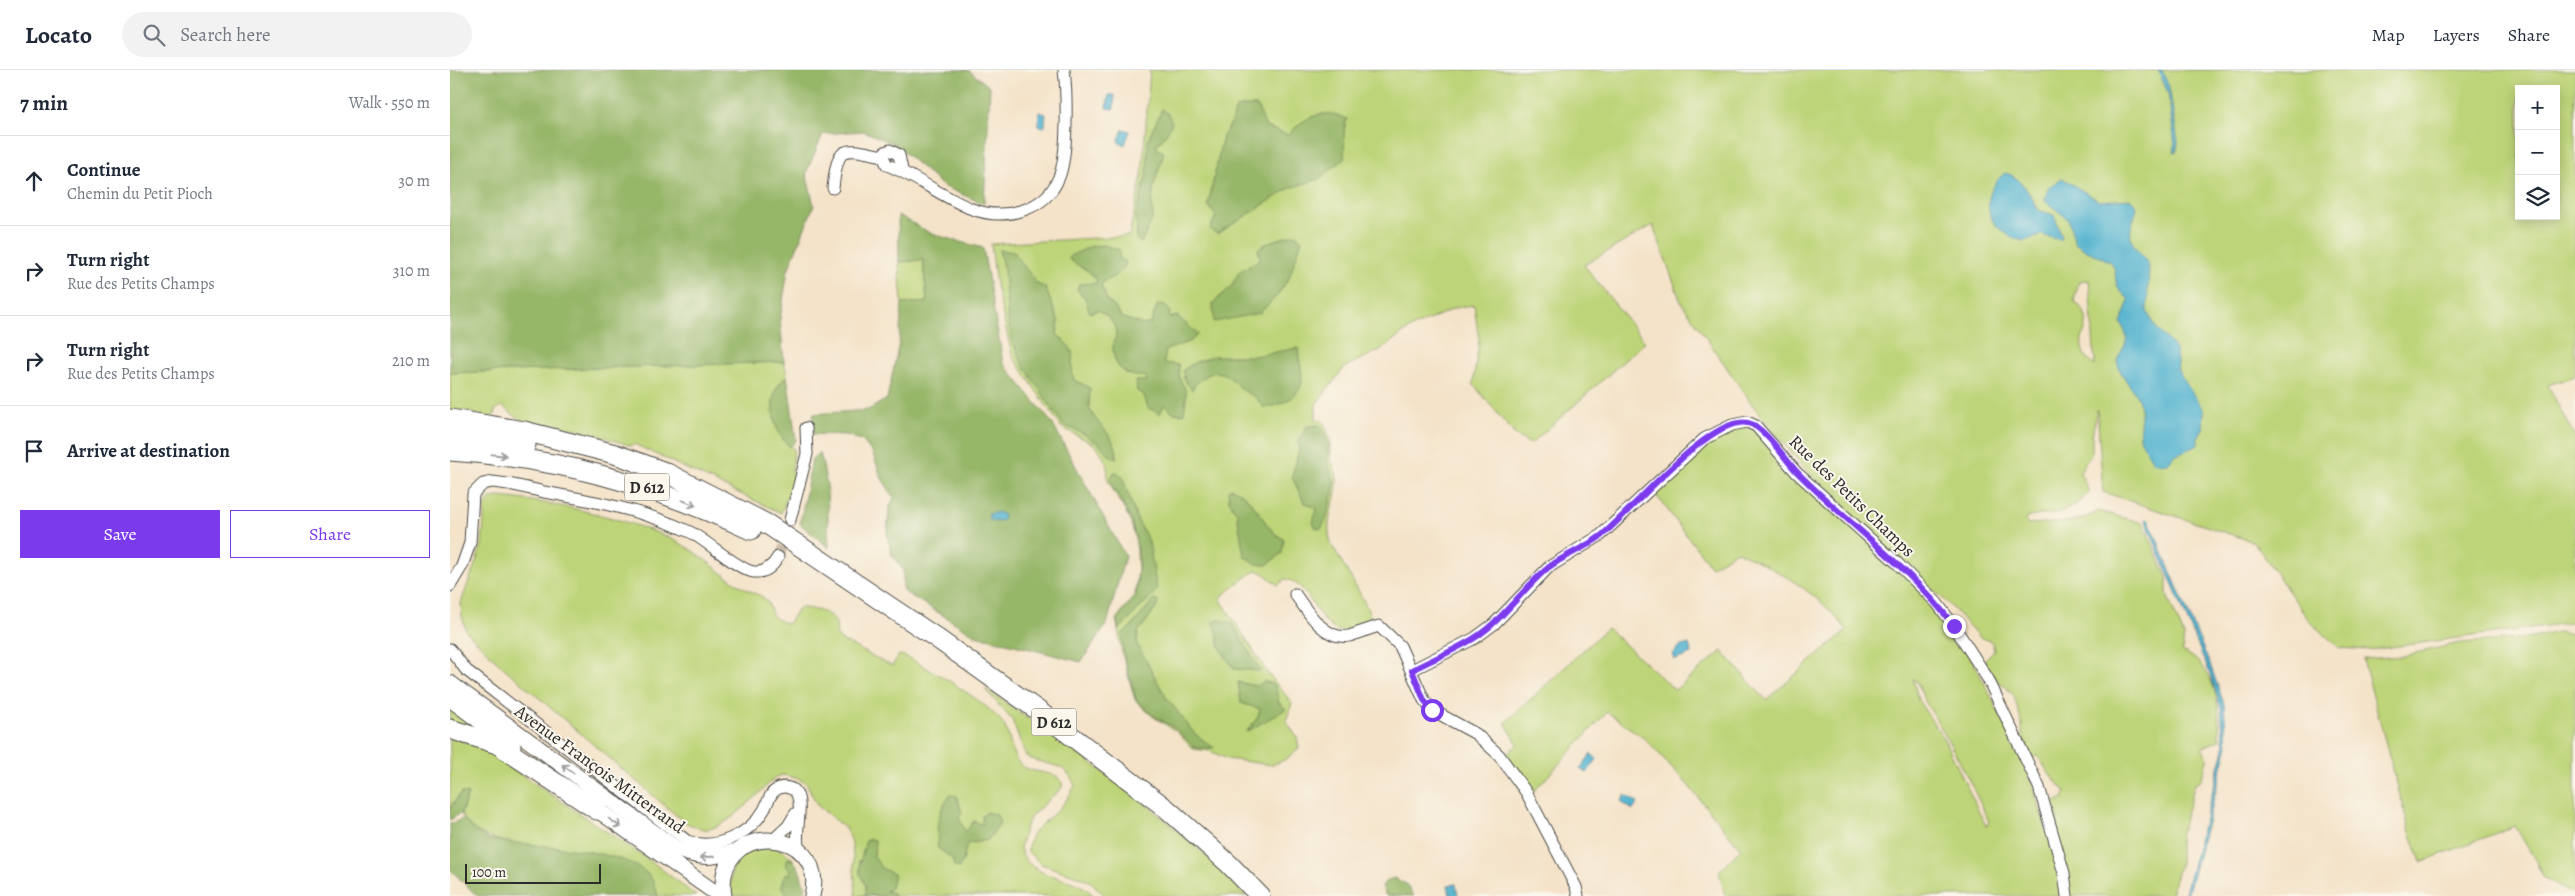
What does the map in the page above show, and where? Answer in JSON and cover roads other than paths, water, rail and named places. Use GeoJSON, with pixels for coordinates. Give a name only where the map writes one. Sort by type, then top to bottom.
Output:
{"type":"FeatureCollection","features":[{"type":"Feature","properties":{"kind":"highway","name":"D 612"},"geometry":{"type":"LineString","coordinates":[[450,419],[524,431],[615,454],[665,472],[767,524],[935,637],[1104,761],[1166,809],[1229,864],[1260,896]]}},
{"type":"Feature","properties":{"kind":"highway","name":"D 612"},"geometry":{"type":"LineString","coordinates":[[450,436],[505,441],[578,454],[663,478],[712,497]]}},
{"type":"Feature","properties":{"kind":"highway","name":"D 612"},"geometry":{"type":"LineString","coordinates":[[450,451],[498,454],[557,463],[660,491],[709,510],[832,568]]}},
{"type":"Feature","properties":{"kind":"highway"},"geometry":{"type":"LineString","coordinates":[[450,729],[496,744],[597,810]]}},
{"type":"Feature","properties":{"kind":"main road","name":"Avenue François Mitterrand"},"geometry":{"type":"LineString","coordinates":[[450,683],[678,850],[698,857],[712,858],[736,852],[752,842],[774,839]]}},
{"type":"Feature","properties":{"kind":"main road","name":"Avenue François Mitterrand"},"geometry":{"type":"LineString","coordinates":[[450,699],[597,810],[720,896]]}},
{"type":"Feature","properties":{"kind":"main road"},"geometry":{"type":"LineString","coordinates":[[774,839],[787,843],[800,851],[812,868],[815,886],[812,896]]}},
{"type":"Feature","properties":{"kind":"main road"},"geometry":{"type":"LineString","coordinates":[[724,896],[722,884],[726,866],[736,852]]}},
{"type":"Feature","properties":{"kind":"street"},"geometry":{"type":"LineString","coordinates":[[833,188],[836,163],[843,151],[850,149],[883,156],[885,152],[890,150],[895,151],[901,162],[902,170],[972,209],[988,214],[1006,214],[1024,210],[1045,198],[1060,175],[1064,158],[1064,70]]}},
{"type":"Feature","properties":{"kind":"street","name":"Rue des Petits Champs"},"geometry":{"type":"LineString","coordinates":[[1412,670],[1475,638],[1494,624],[1549,567],[1601,535],[1704,439],[1732,425],[1747,422],[1756,426],[1798,473],[1904,570],[1937,603],[1954,626],[1988,679],[2039,788],[2064,872],[2067,896]]}},
{"type":"Feature","properties":{"kind":"street"},"geometry":{"type":"LineString","coordinates":[[790,520],[807,454],[806,428]]}},
{"type":"Feature","properties":{"kind":"street"},"geometry":{"type":"LineString","coordinates":[[450,586],[462,566],[470,543],[472,494],[483,484],[492,482],[581,498],[644,514],[690,532],[708,542],[745,569],[753,572],[769,568],[778,557]]}},
{"type":"Feature","properties":{"kind":"street"},"geometry":{"type":"LineString","coordinates":[[1295,594],[1323,628],[1335,636],[1348,636],[1379,626],[1386,630],[1400,646],[1424,700],[1432,710],[1476,734],[1504,762],[1526,792],[1576,887],[1578,896]]}},
{"type":"Feature","properties":{"kind":"street"},"geometry":{"type":"LineString","coordinates":[[450,649],[466,670],[687,841],[710,846],[734,837],[760,815],[770,795],[781,787],[788,787],[799,795],[797,829],[800,851]]}},
{"type":"Feature","properties":{"kind":"street"},"geometry":{"type":"LineString","coordinates":[[774,839],[788,826],[798,810]]}},
{"type":"Feature","properties":{"kind":"water"},"geometry":{"type":"Polygon","coordinates":[[[2158,70],[2162,70],[2169,87],[2178,142],[2177,151],[2174,152],[2175,145],[2168,93],[2158,70]]]}},
{"type":"Feature","properties":{"kind":"water"},"geometry":{"type":"Polygon","coordinates":[[[1109,95],[1115,95],[1114,109],[1106,108],[1109,95]]]}},
{"type":"Feature","properties":{"kind":"water"},"geometry":{"type":"Polygon","coordinates":[[[1039,112],[1046,114],[1045,126],[1043,127],[1038,125],[1039,112]]]}},
{"type":"Feature","properties":{"kind":"water"},"geometry":{"type":"Polygon","coordinates":[[[1123,129],[1130,131],[1125,145],[1118,142],[1123,129]]]}},
{"type":"Feature","properties":{"kind":"water"},"geometry":{"type":"Polygon","coordinates":[[[2005,173],[2016,178],[2021,183],[2038,210],[2054,215],[2062,237],[2061,240],[2041,235],[2024,241],[2008,235],[1995,224],[1991,218],[1989,201],[1995,184],[2005,173]]]}},
{"type":"Feature","properties":{"kind":"water"},"geometry":{"type":"Polygon","coordinates":[[[2062,178],[2099,201],[2131,199],[2137,206],[2131,229],[2131,237],[2134,245],[2149,267],[2147,310],[2153,324],[2173,346],[2176,353],[2178,371],[2204,411],[2203,430],[2198,437],[2198,445],[2173,456],[2167,463],[2153,462],[2144,447],[2140,437],[2140,406],[2117,361],[2126,343],[2126,335],[2121,323],[2129,300],[2117,287],[2114,267],[2109,261],[2085,250],[2075,243],[2068,219],[2044,200],[2049,187],[2062,178]]]}},
{"type":"Feature","properties":{"kind":"water"},"geometry":{"type":"Polygon","coordinates":[[[998,512],[1004,515],[1003,520],[996,522],[989,520],[989,514],[998,512]]]}},
{"type":"Feature","properties":{"kind":"water"},"geometry":{"type":"Polygon","coordinates":[[[2145,519],[2149,520],[2211,667],[2224,704],[2227,749],[2187,896],[2184,896],[2224,749],[2221,708],[2210,674],[2145,519]]]}},
{"type":"Feature","properties":{"kind":"water"},"geometry":{"type":"Polygon","coordinates":[[[1689,644],[1692,654],[1675,660],[1673,654],[1679,647],[1689,644]]]}},
{"type":"Feature","properties":{"kind":"water"},"geometry":{"type":"Polygon","coordinates":[[[1591,754],[1597,759],[1587,773],[1580,769],[1591,754]]]}},
{"type":"Feature","properties":{"kind":"water"},"geometry":{"type":"Polygon","coordinates":[[[1625,795],[1638,803],[1633,810],[1621,802],[1625,795]]]}},
{"type":"Feature","properties":{"kind":"water"},"geometry":{"type":"Polygon","coordinates":[[[1456,884],[1458,896],[1450,896],[1448,885],[1456,884]]]}},
{"type":"Feature","properties":{"kind":"tunnel"},"geometry":{"type":"LineString","coordinates":[[778,557],[790,520]]}}]}
